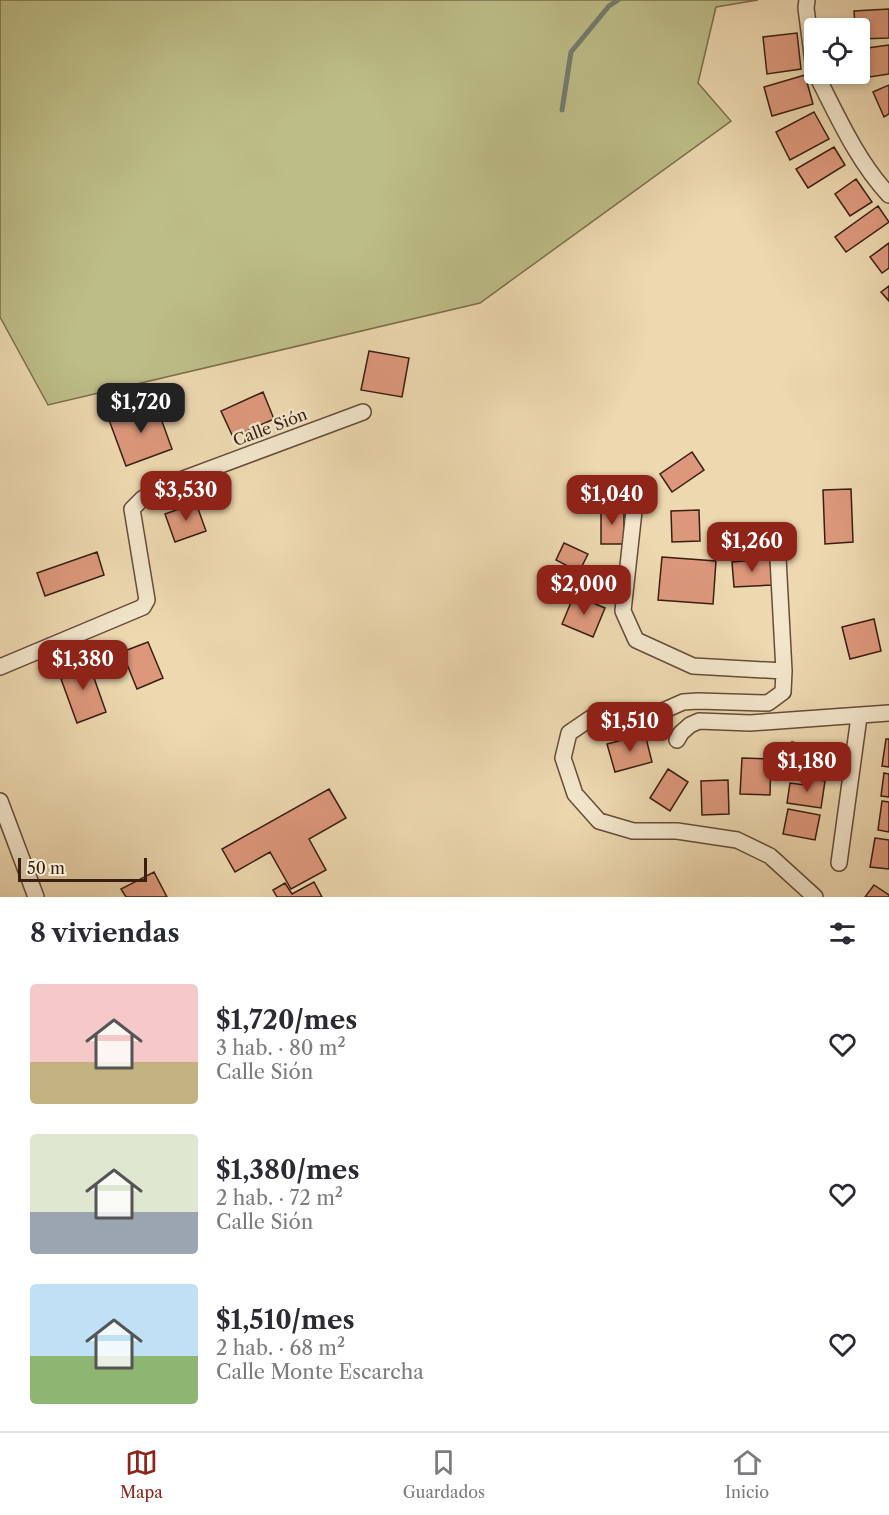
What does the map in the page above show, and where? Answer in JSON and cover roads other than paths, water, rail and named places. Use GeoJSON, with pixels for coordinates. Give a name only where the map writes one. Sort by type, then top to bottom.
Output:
{"type":"FeatureCollection","features":[{"type":"Feature","properties":{"kind":"street"},"geometry":{"type":"LineString","coordinates":[[807,0],[807,18]]}},
{"type":"Feature","properties":{"kind":"street"},"geometry":{"type":"LineString","coordinates":[[821,84],[842,126],[877,182],[889,195]]}},
{"type":"Feature","properties":{"kind":"street","name":"Calle Sión"},"geometry":{"type":"LineString","coordinates":[[0,667],[143,607],[147,600],[132,509],[142,499],[159,489],[363,412]]}},
{"type":"Feature","properties":{"kind":"street"},"geometry":{"type":"LineString","coordinates":[[634,511],[623,611],[636,639],[693,666],[784,671]]}},
{"type":"Feature","properties":{"kind":"street"},"geometry":{"type":"LineString","coordinates":[[778,558],[783,692],[768,703],[682,702],[665,710],[645,714],[608,713],[594,716],[569,734],[563,758],[575,794],[599,821],[633,831],[677,831],[737,840],[770,856],[815,897]]}},
{"type":"Feature","properties":{"kind":"street"},"geometry":{"type":"LineString","coordinates":[[677,740],[690,725],[699,721],[750,723],[860,717],[889,713]]}},
{"type":"Feature","properties":{"kind":"street"},"geometry":{"type":"LineString","coordinates":[[839,863],[860,717]]}},
{"type":"Feature","properties":{"kind":"street"},"geometry":{"type":"LineString","coordinates":[[0,801],[36,897]]}},
{"type":"Feature","properties":{"kind":"waterway"},"geometry":{"type":"LineString","coordinates":[[562,110],[571,52],[609,6],[618,0]]}}]}
